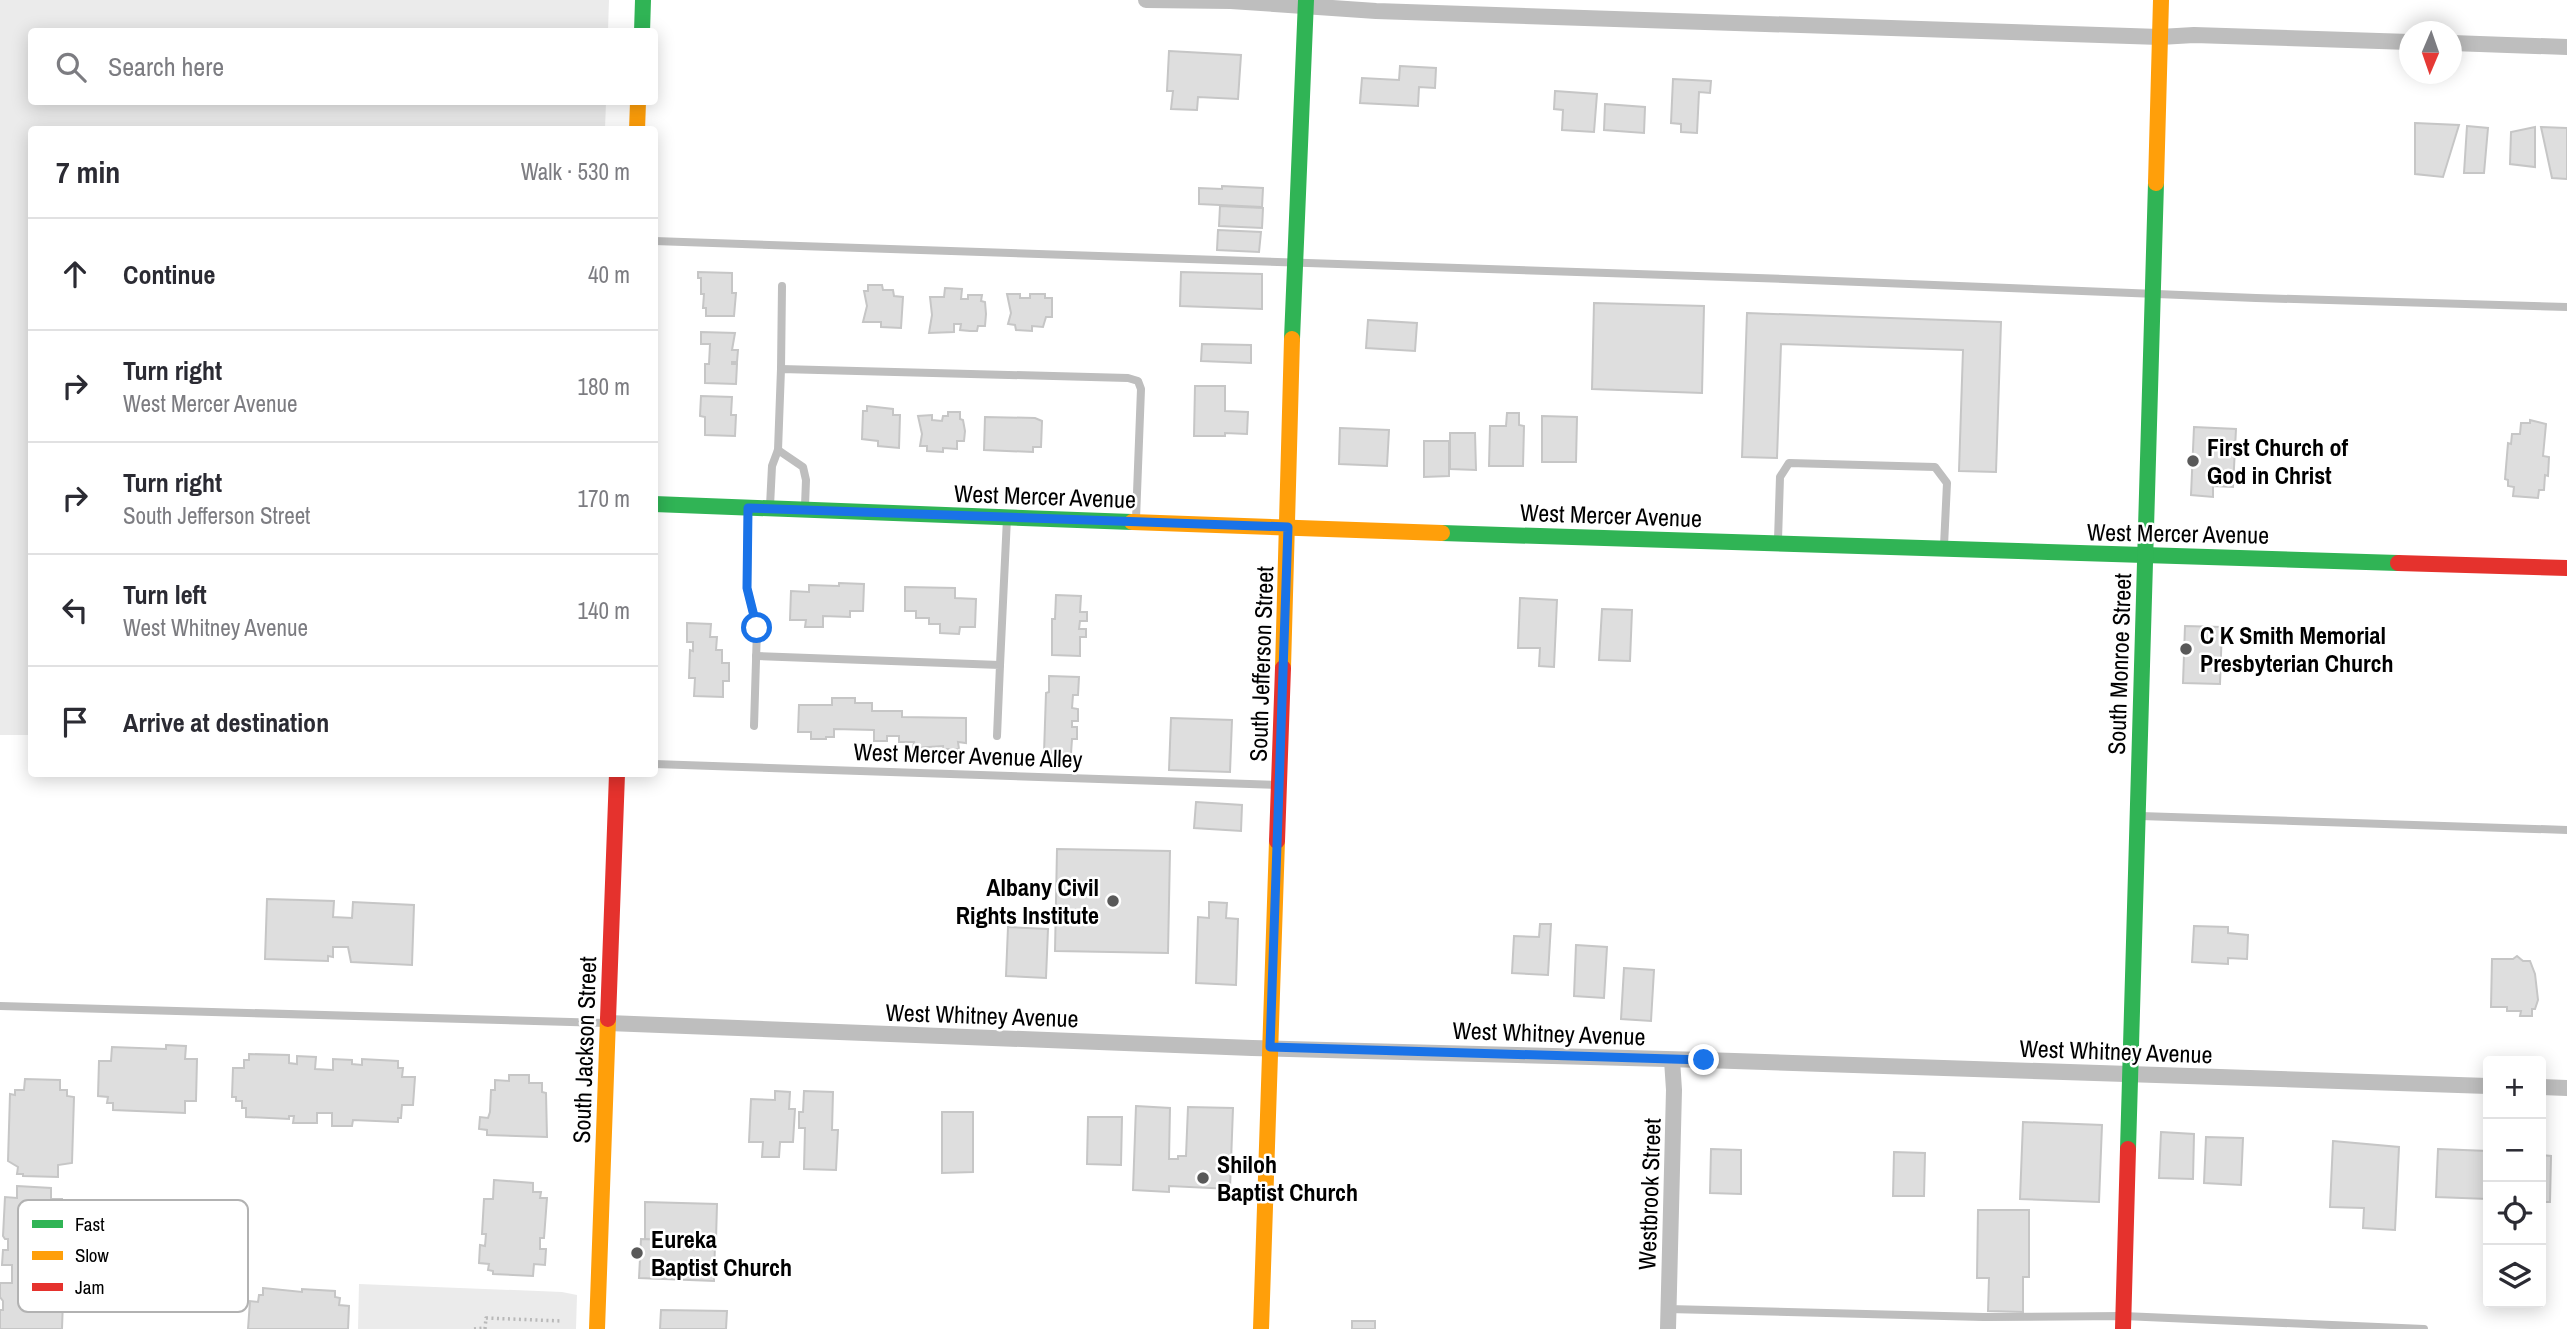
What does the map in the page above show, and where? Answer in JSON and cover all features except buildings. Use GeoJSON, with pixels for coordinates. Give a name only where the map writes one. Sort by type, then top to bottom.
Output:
{"type":"FeatureCollection","features":[{"type":"Feature","properties":{"kind":"main road"},"geometry":{"type":"LineString","coordinates":[[642,28],[643,0]]}},
{"type":"Feature","properties":{"kind":"main road","name":"South Monroe Street"},"geometry":{"type":"LineString","coordinates":[[2123,1323],[2161,0]]}},
{"type":"Feature","properties":{"kind":"main road","name":"South Jefferson Street"},"geometry":{"type":"LineString","coordinates":[[1261,1329],[1288,527],[1294,262],[1306,4]]}},
{"type":"Feature","properties":{"kind":"main road"},"geometry":{"type":"LineString","coordinates":[[637,126],[638,105]]}},
{"type":"Feature","properties":{"kind":"main road","name":"West Mercer Avenue"},"geometry":{"type":"LineString","coordinates":[[658,505],[2567,568]]}},
{"type":"Feature","properties":{"kind":"main road","name":"South Jackson Street"},"geometry":{"type":"LineString","coordinates":[[597,1329],[617,777]]}},
{"type":"Feature","properties":{"kind":"street"},"geometry":{"type":"LineString","coordinates":[[1146,0],[1231,1],[2160,37],[2194,35],[2399,42]]}},
{"type":"Feature","properties":{"kind":"street"},"geometry":{"type":"LineString","coordinates":[[2462,43],[2567,47]]}},
{"type":"Feature","properties":{"kind":"street","name":"West Whitney Avenue"},"geometry":{"type":"LineString","coordinates":[[608,1023],[2483,1086]]}},
{"type":"Feature","properties":{"kind":"street","name":"Westbrook Street"},"geometry":{"type":"LineString","coordinates":[[1668,1329],[1674,1090],[1672,1059]]}},
{"type":"Feature","properties":{"kind":"street"},"geometry":{"type":"LineString","coordinates":[[2546,1087],[2567,1088]]}},
{"type":"Feature","properties":{"kind":"lane"},"geometry":{"type":"LineString","coordinates":[[658,241],[2567,307]]}},
{"type":"Feature","properties":{"kind":"lane"},"geometry":{"type":"LineString","coordinates":[[769,509],[772,466],[778,450],[782,286]]}},
{"type":"Feature","properties":{"kind":"lane"},"geometry":{"type":"LineString","coordinates":[[781,369],[1128,378],[1138,381],[1141,389],[1136,522]]}},
{"type":"Feature","properties":{"kind":"lane"},"geometry":{"type":"LineString","coordinates":[[778,450],[803,467],[806,480],[805,510]]}},
{"type":"Feature","properties":{"kind":"lane"},"geometry":{"type":"LineString","coordinates":[[1778,543],[1780,477],[1789,463],[1935,467],[1947,483],[1944,548]]}},
{"type":"Feature","properties":{"kind":"lane"},"geometry":{"type":"LineString","coordinates":[[748,508],[747,588],[757,628],[754,726]]}},
{"type":"Feature","properties":{"kind":"lane"},"geometry":{"type":"LineString","coordinates":[[997,736],[1007,517]]}},
{"type":"Feature","properties":{"kind":"lane"},"geometry":{"type":"LineString","coordinates":[[756,656],[1000,665]]}},
{"type":"Feature","properties":{"kind":"lane","name":"West Mercer Avenue Alley"},"geometry":{"type":"LineString","coordinates":[[658,764],[1279,785]]}},
{"type":"Feature","properties":{"kind":"lane"},"geometry":{"type":"LineString","coordinates":[[2138,816],[2567,830]]}},
{"type":"Feature","properties":{"kind":"lane"},"geometry":{"type":"LineString","coordinates":[[0,1006],[608,1023]]}},
{"type":"Feature","properties":{"kind":"lane"},"geometry":{"type":"LineString","coordinates":[[1668,1309],[2424,1329]]}},
{"type":"Feature","properties":{"kind":"path"},"geometry":{"type":"LineString","coordinates":[[474,1329],[485,1329],[485,1318],[562,1321]]}},
{"type":"Feature","properties":{"kind":"shaded area"},"geometry":{"type":"Polygon","coordinates":[[[0,0],[609,0],[608,28],[28,28],[28,105],[606,105],[605,126],[28,126],[28,735],[0,735],[0,0]]]}},
{"type":"Feature","properties":{"kind":"shaded area"},"geometry":{"type":"Polygon","coordinates":[[[359,1284],[562,1292],[577,1295],[576,1329],[358,1329],[359,1284]]]}},
{"type":"Feature","properties":{"kind":"traffic: fast"},"geometry":{"type":"LineString","coordinates":[[642,28],[643,0]]}},
{"type":"Feature","properties":{"kind":"traffic: fast"},"geometry":{"type":"LineString","coordinates":[[1292,339],[1306,0]]}},
{"type":"Feature","properties":{"kind":"traffic: fast"},"geometry":{"type":"LineString","coordinates":[[2128,1149],[2156,183]]}},
{"type":"Feature","properties":{"kind":"traffic: fast"},"geometry":{"type":"LineString","coordinates":[[658,504],[1132,522]]}},
{"type":"Feature","properties":{"kind":"traffic: fast"},"geometry":{"type":"LineString","coordinates":[[1442,533],[2398,563]]}},
{"type":"Feature","properties":{"kind":"traffic: slow"},"geometry":{"type":"LineString","coordinates":[[2156,183],[2161,0]]}},
{"type":"Feature","properties":{"kind":"traffic: slow"},"geometry":{"type":"LineString","coordinates":[[637,126],[638,105]]}},
{"type":"Feature","properties":{"kind":"traffic: slow"},"geometry":{"type":"LineString","coordinates":[[1283,668],[1292,339]]}},
{"type":"Feature","properties":{"kind":"traffic: slow"},"geometry":{"type":"LineString","coordinates":[[1132,522],[1442,533]]}},
{"type":"Feature","properties":{"kind":"traffic: slow"},"geometry":{"type":"LineString","coordinates":[[1261,1329],[1277,841]]}},
{"type":"Feature","properties":{"kind":"traffic: slow"},"geometry":{"type":"LineString","coordinates":[[597,1329],[608,1019]]}},
{"type":"Feature","properties":{"kind":"traffic: jam"},"geometry":{"type":"LineString","coordinates":[[2398,563],[2567,568]]}},
{"type":"Feature","properties":{"kind":"traffic: jam"},"geometry":{"type":"LineString","coordinates":[[1277,841],[1283,668]]}},
{"type":"Feature","properties":{"kind":"traffic: jam"},"geometry":{"type":"LineString","coordinates":[[608,1019],[617,777]]}},
{"type":"Feature","properties":{"kind":"traffic: jam"},"geometry":{"type":"LineString","coordinates":[[2123,1329],[2128,1149]]}},
{"type":"Feature","properties":{"kind":"place","name":"First Church of God in Christ"},"geometry":{"type":"Point","coordinates":[2193,461]}},
{"type":"Feature","properties":{"kind":"place","name":"C K Smith Memorial Presbyterian Church"},"geometry":{"type":"Point","coordinates":[2186,649]}},
{"type":"Feature","properties":{"kind":"place","name":"Albany Civil Rights Institute"},"geometry":{"type":"Point","coordinates":[1113,901]}},
{"type":"Feature","properties":{"kind":"place","name":"Shiloh Baptist Church"},"geometry":{"type":"Point","coordinates":[1203,1178]}},
{"type":"Feature","properties":{"kind":"place","name":"Eureka Baptist Church"},"geometry":{"type":"Point","coordinates":[637,1253]}},
{"type":"Feature","properties":{"kind":"route"},"geometry":{"type":"LineString","coordinates":[[757,628],[747,588],[748,508],[1288,527],[1270,1047],[1704,1060]]}}]}
